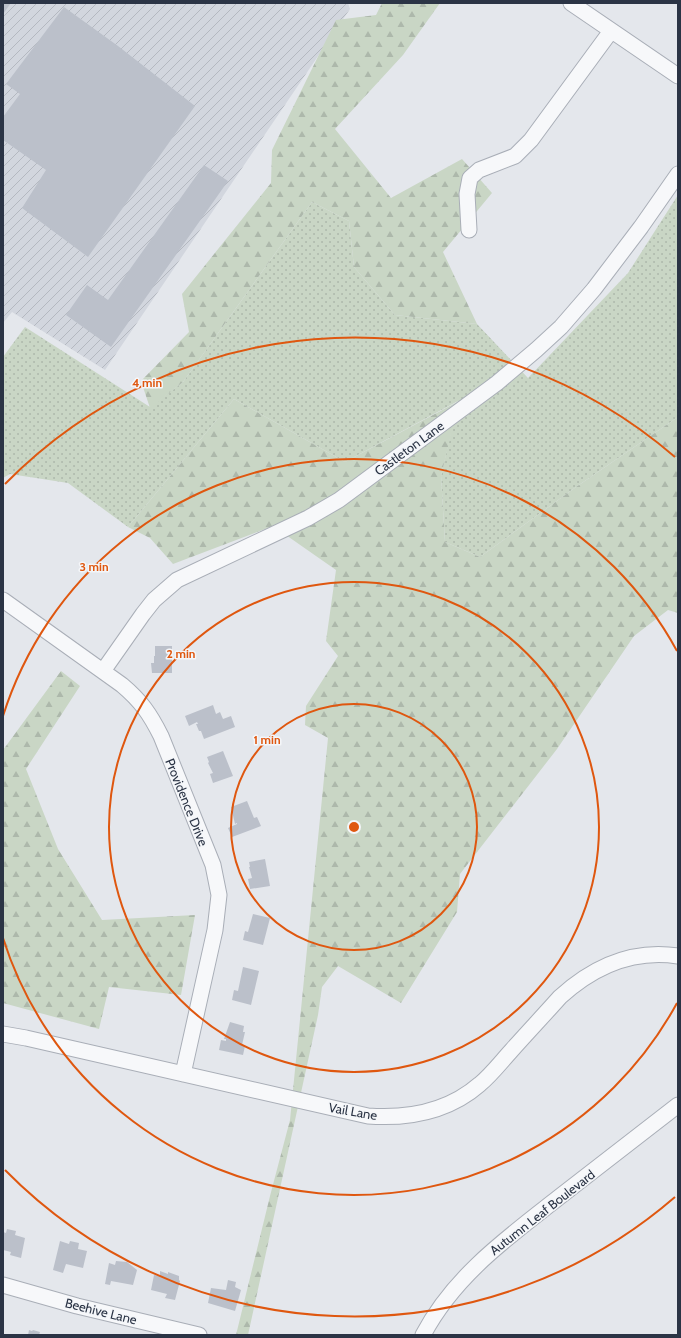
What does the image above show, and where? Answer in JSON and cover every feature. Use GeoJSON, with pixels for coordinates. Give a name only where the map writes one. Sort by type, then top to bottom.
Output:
{"type":"FeatureCollection","features":[{"type":"Feature","properties":{"kind":"street"},"geometry":{"type":"LineString","coordinates":[[571,3],[678,76]]}},
{"type":"Feature","properties":{"kind":"street"},"geometry":{"type":"LineString","coordinates":[[469,230],[468,194],[470,178],[479,170],[515,156],[531,140],[611,31]]}},
{"type":"Feature","properties":{"kind":"street","name":"Castleton Lane"},"geometry":{"type":"LineString","coordinates":[[103,671],[154,600],[177,580],[308,518],[339,500],[497,384],[561,327],[594,288],[641,227],[678,174]]}},
{"type":"Feature","properties":{"kind":"street","name":"Providence Drive"},"geometry":{"type":"LineString","coordinates":[[3,600],[103,671],[132,694],[151,716],[161,736],[213,865],[219,895],[216,930],[183,1074]]}},
{"type":"Feature","properties":{"kind":"street","name":"Vail Lane"},"geometry":{"type":"LineString","coordinates":[[3,1034],[368,1116],[395,1117],[422,1113],[447,1105],[479,1085],[560,997],[584,977],[609,964],[634,957],[660,955],[678,956]]}},
{"type":"Feature","properties":{"kind":"street","name":"Autumn Leaf Boulevard"},"geometry":{"type":"LineString","coordinates":[[423,1335],[453,1290],[484,1258],[678,1105]]}},
{"type":"Feature","properties":{"kind":"street","name":"Beehive Lane"},"geometry":{"type":"LineString","coordinates":[[3,1285],[77,1306],[199,1335]]}},
{"type":"Feature","properties":{"kind":"shaded area"},"geometry":{"type":"Polygon","coordinates":[[[3,3],[348,3],[350,9],[105,370],[12,312],[3,323],[3,3]]]}},
{"type":"Feature","properties":{"kind":"green space"},"geometry":{"type":"Polygon","coordinates":[[[382,3],[440,3],[403,55],[335,129],[391,198],[462,159],[492,193],[443,252],[477,324],[395,315],[354,267],[349,221],[312,202],[183,382],[150,408],[141,381],[189,332],[182,294],[271,183],[272,150],[336,20],[376,15],[382,3]]]}},
{"type":"Feature","properties":{"kind":"green space"},"geometry":{"type":"Polygon","coordinates":[[[678,195],[678,417],[576,487],[480,557],[445,542],[441,476],[458,401],[345,462],[234,399],[128,527],[68,483],[10,474],[3,478],[3,357],[25,327],[150,407],[183,382],[312,202],[349,221],[354,267],[395,315],[477,324],[528,378],[628,273],[678,195]]]}},
{"type":"Feature","properties":{"kind":"green space"},"geometry":{"type":"Polygon","coordinates":[[[234,399],[345,462],[459,401],[441,476],[445,542],[480,557],[576,487],[678,417],[678,613],[668,610],[634,636],[557,749],[460,874],[457,912],[401,1003],[338,966],[322,987],[318,1015],[248,1335],[236,1335],[290,1120],[328,738],[305,725],[306,706],[338,656],[326,641],[336,570],[273,526],[173,564],[150,538],[128,527],[234,399]]]}},
{"type":"Feature","properties":{"kind":"green space"},"geometry":{"type":"Polygon","coordinates":[[[61,671],[80,686],[26,769],[58,849],[102,920],[195,915],[181,995],[109,987],[99,1029],[3,1003],[3,750],[61,671]]]}},
{"type":"Feature","properties":{"kind":"building"},"geometry":{"type":"Polygon","coordinates":[[[3,3],[11,3],[3,14],[3,3]]]}},
{"type":"Feature","properties":{"kind":"building"},"geometry":{"type":"Polygon","coordinates":[[[64,7],[118,46],[195,106],[88,257],[22,208],[46,170],[3,140],[3,117],[20,94],[6,84],[64,7]]]}},
{"type":"Feature","properties":{"kind":"building"},"geometry":{"type":"Polygon","coordinates":[[[204,165],[228,181],[111,347],[66,315],[87,285],[108,300],[204,165]]]}},
{"type":"Feature","properties":{"kind":"building"},"geometry":{"type":"Polygon","coordinates":[[[155,646],[172,646],[172,673],[152,673],[151,663],[154,663],[155,646]]]}},
{"type":"Feature","properties":{"kind":"building"},"geometry":{"type":"Polygon","coordinates":[[[213,705],[216,714],[220,712],[223,719],[231,716],[235,727],[204,739],[196,724],[198,724],[197,722],[189,726],[185,716],[213,705]]]}},
{"type":"Feature","properties":{"kind":"building"},"geometry":{"type":"Polygon","coordinates":[[[223,751],[233,776],[213,783],[210,774],[213,773],[207,757],[223,751]]]}},
{"type":"Feature","properties":{"kind":"building"},"geometry":{"type":"Polygon","coordinates":[[[247,801],[254,818],[257,817],[261,826],[232,837],[228,828],[237,823],[235,824],[231,807],[247,801]]]}},
{"type":"Feature","properties":{"kind":"building"},"geometry":{"type":"Polygon","coordinates":[[[265,859],[270,886],[250,889],[248,879],[252,878],[249,862],[265,859]]]}},
{"type":"Feature","properties":{"kind":"building"},"geometry":{"type":"Polygon","coordinates":[[[253,914],[270,918],[263,945],[243,940],[245,931],[248,932],[253,914]]]}},
{"type":"Feature","properties":{"kind":"building"},"geometry":{"type":"Polygon","coordinates":[[[243,967],[259,971],[251,1005],[232,1000],[234,990],[238,991],[243,967]]]}},
{"type":"Feature","properties":{"kind":"building"},"geometry":{"type":"Polygon","coordinates":[[[230,1022],[244,1026],[243,1032],[245,1032],[242,1045],[245,1046],[243,1055],[219,1050],[221,1040],[226,1041],[226,1039],[224,1039],[230,1022]]]}},
{"type":"Feature","properties":{"kind":"building"},"geometry":{"type":"Polygon","coordinates":[[[7,1229],[16,1231],[15,1235],[25,1238],[21,1258],[10,1255],[11,1252],[3,1250],[3,1232],[6,1233],[7,1229]]]}},
{"type":"Feature","properties":{"kind":"building"},"geometry":{"type":"Polygon","coordinates":[[[60,1241],[69,1244],[70,1241],[79,1243],[78,1249],[87,1251],[83,1268],[66,1264],[63,1273],[53,1270],[60,1241]]]}},
{"type":"Feature","properties":{"kind":"building"},"geometry":{"type":"Polygon","coordinates":[[[116,1261],[127,1262],[137,1270],[133,1285],[111,1281],[110,1285],[105,1284],[109,1263],[115,1265],[116,1261]]]}},
{"type":"Feature","properties":{"kind":"building"},"geometry":{"type":"Polygon","coordinates":[[[160,1271],[179,1276],[180,1281],[175,1300],[165,1298],[167,1294],[151,1290],[154,1275],[160,1276],[160,1271]]]}},
{"type":"Feature","properties":{"kind":"building"},"geometry":{"type":"Polygon","coordinates":[[[228,1280],[236,1282],[235,1287],[241,1290],[235,1311],[208,1303],[211,1288],[226,1290],[228,1280]]]}},
{"type":"Feature","properties":{"kind":"building"},"geometry":{"type":"Polygon","coordinates":[[[29,1330],[40,1332],[39,1335],[28,1335],[29,1330]]]}}]}
